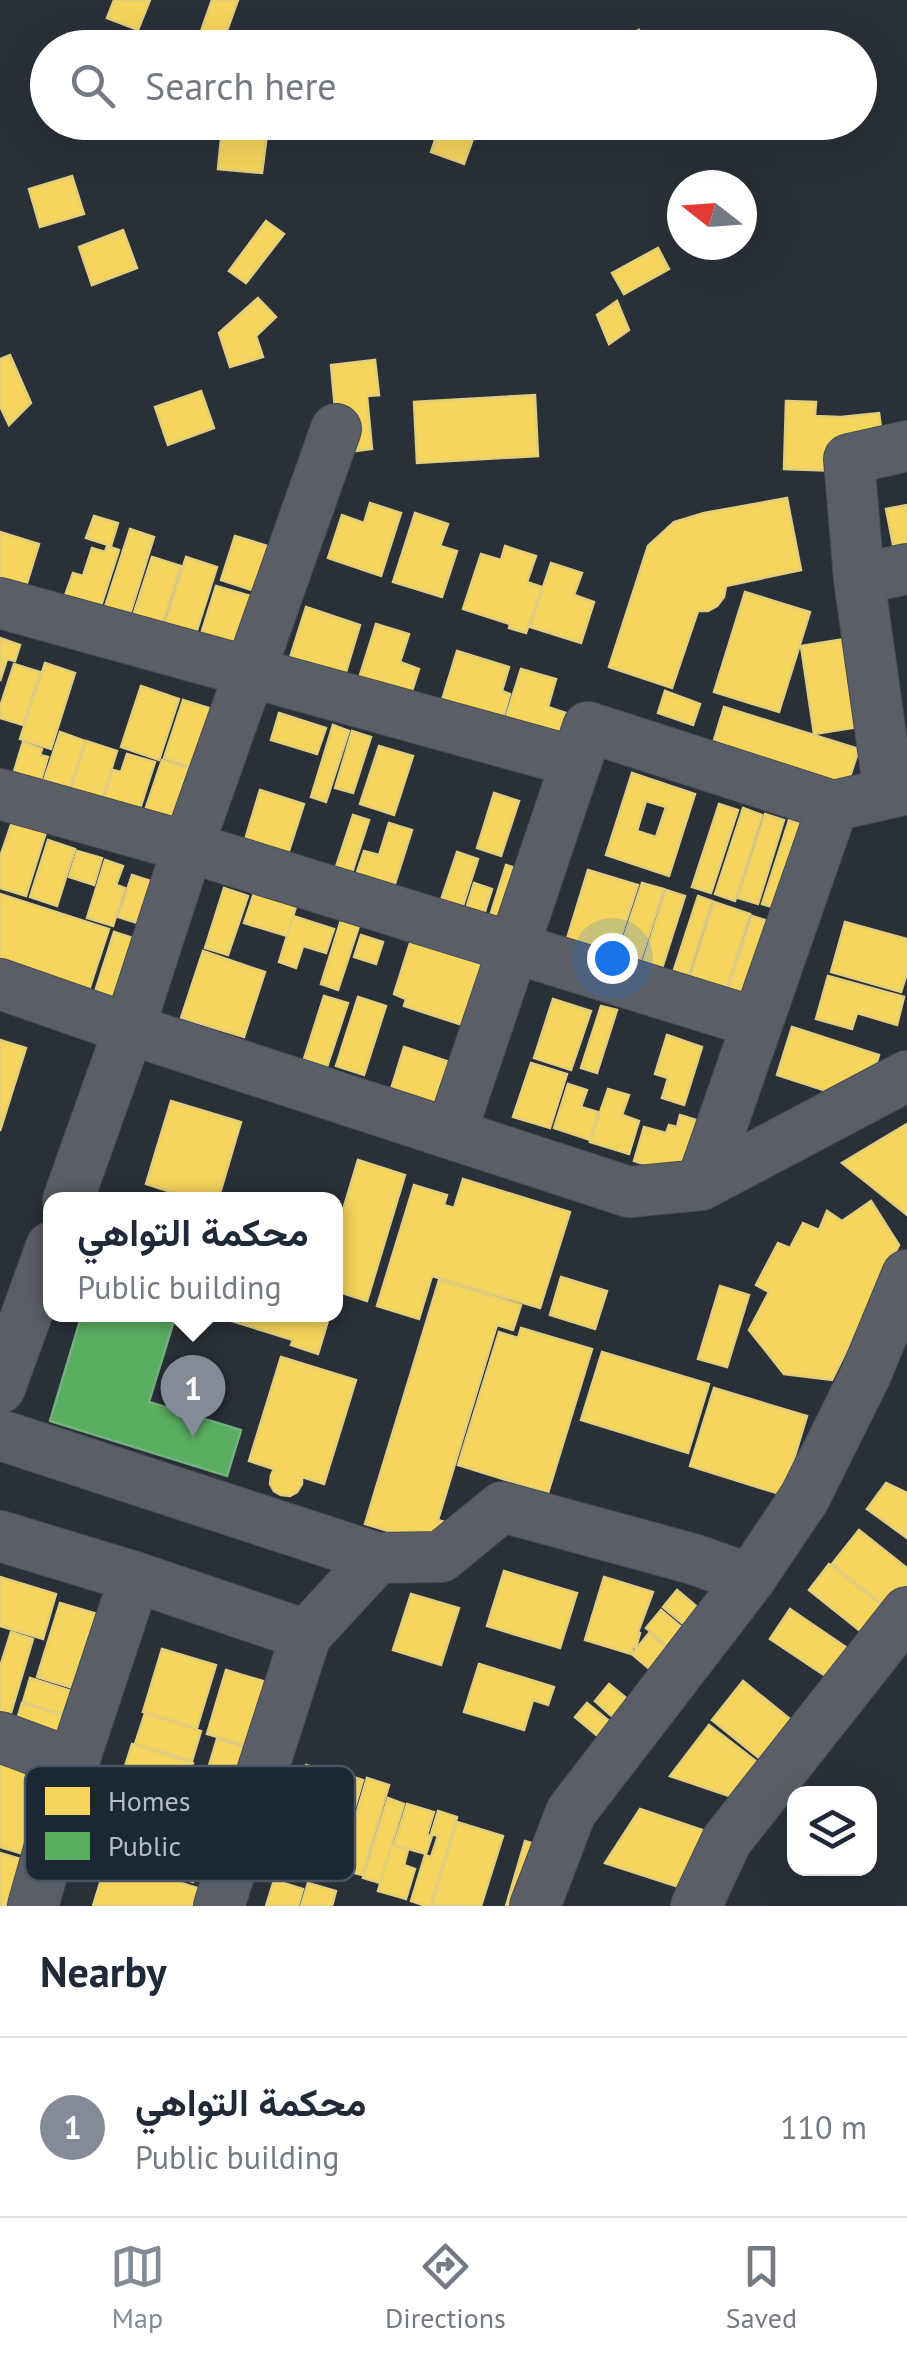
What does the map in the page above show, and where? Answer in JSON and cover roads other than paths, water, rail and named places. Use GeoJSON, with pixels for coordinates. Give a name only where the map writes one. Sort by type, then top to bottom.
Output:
{"type":"FeatureCollection","features":[{"type":"Feature","properties":{"kind":"street"},"geometry":{"type":"LineString","coordinates":[[71,1192],[336,429]]}},
{"type":"Feature","properties":{"kind":"street"},"geometry":{"type":"LineString","coordinates":[[451,1133],[588,727],[833,806],[898,790],[858,579],[848,458],[907,446]]}},
{"type":"Feature","properties":{"kind":"street"},"geometry":{"type":"LineString","coordinates":[[858,579],[907,569]]}},
{"type":"Feature","properties":{"kind":"street"},"geometry":{"type":"LineString","coordinates":[[0,604],[576,762]]}},
{"type":"Feature","properties":{"kind":"street"},"geometry":{"type":"LineString","coordinates":[[0,794],[188,847],[757,1023]]}},
{"type":"Feature","properties":{"kind":"street"},"geometry":{"type":"LineString","coordinates":[[701,1186],[833,806]]}},
{"type":"Feature","properties":{"kind":"street"},"geometry":{"type":"LineString","coordinates":[[0,984],[630,1192],[701,1186],[907,1076]]}},
{"type":"Feature","properties":{"kind":"street"},"geometry":{"type":"LineString","coordinates":[[0,1388],[43,1267]]}},
{"type":"Feature","properties":{"kind":"street"},"geometry":{"type":"LineString","coordinates":[[535,1906],[570,1812],[750,1580],[806,1497],[866,1374],[907,1274]]}},
{"type":"Feature","properties":{"kind":"street"},"geometry":{"type":"LineString","coordinates":[[0,1435],[377,1558],[441,1557],[502,1508],[693,1559],[750,1580]]}},
{"type":"Feature","properties":{"kind":"street"},"geometry":{"type":"LineString","coordinates":[[0,1536],[306,1635]]}},
{"type":"Feature","properties":{"kind":"street"},"geometry":{"type":"LineString","coordinates":[[263,1766],[306,1635],[377,1558]]}},
{"type":"Feature","properties":{"kind":"street"},"geometry":{"type":"LineString","coordinates":[[0,1737],[73,1764],[136,1577]]}},
{"type":"Feature","properties":{"kind":"street"},"geometry":{"type":"LineString","coordinates":[[696,1906],[726,1840],[907,1612]]}},
{"type":"Feature","properties":{"kind":"street"},"geometry":{"type":"LineString","coordinates":[[33,1906],[40,1881]]}},
{"type":"Feature","properties":{"kind":"street"},"geometry":{"type":"LineString","coordinates":[[218,1906],[226,1881]]}},
{"type":"Feature","properties":{"kind":"place","name":"محكمة التواهي"},"geometry":{"type":"Point","coordinates":[193,1437]}}]}
